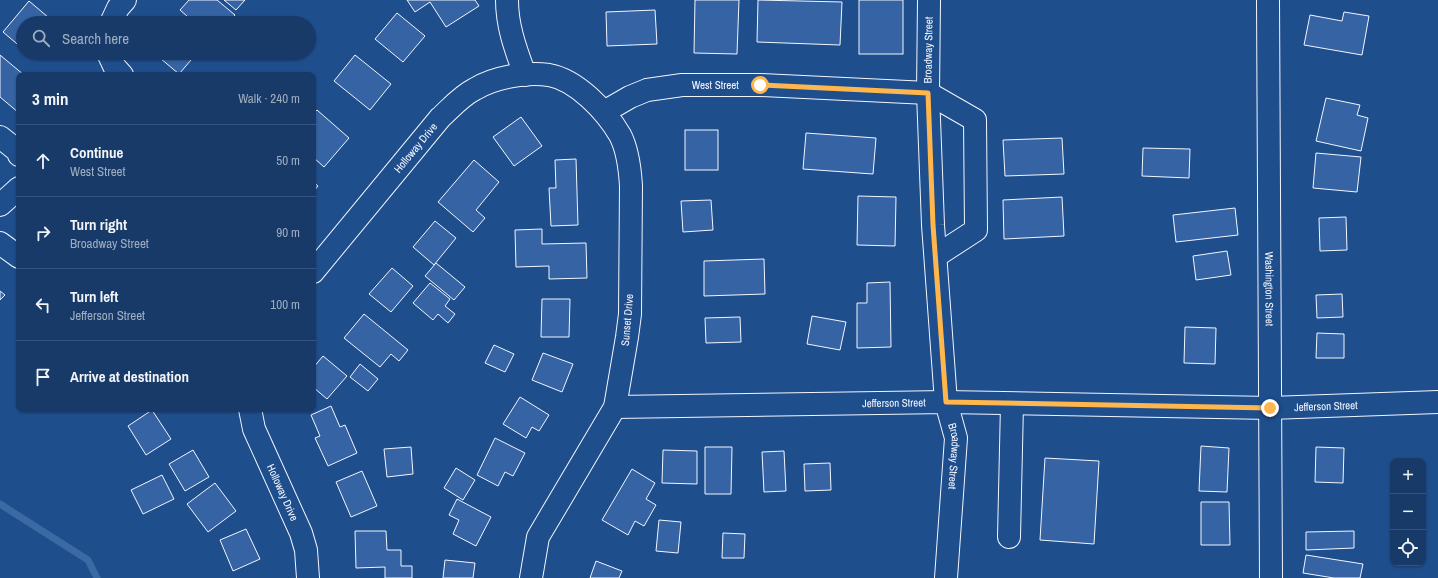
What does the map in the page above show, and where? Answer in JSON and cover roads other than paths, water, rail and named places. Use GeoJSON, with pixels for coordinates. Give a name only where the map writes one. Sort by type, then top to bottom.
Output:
{"type":"FeatureCollection","features":[{"type":"Feature","properties":{"kind":"street"},"geometry":{"type":"LineString","coordinates":[[114,16],[118,8],[125,0]]}},
{"type":"Feature","properties":{"kind":"street"},"geometry":{"type":"LineString","coordinates":[[507,0],[512,37],[525,75]]}},
{"type":"Feature","properties":{"kind":"street","name":"Broadway Street"},"geometry":{"type":"LineString","coordinates":[[929,0],[928,93],[936,256],[946,402],[956,438],[946,578]]}},
{"type":"Feature","properties":{"kind":"street","name":"Washington Street"},"geometry":{"type":"LineString","coordinates":[[1268,0],[1270,578]]}},
{"type":"Feature","properties":{"kind":"street"},"geometry":{"type":"LineString","coordinates":[[111,60],[119,72]]}},
{"type":"Feature","properties":{"kind":"street","name":"Holloway Drive"},"geometry":{"type":"LineString","coordinates":[[316,268],[440,118],[459,100],[474,89],[488,82],[504,77],[549,75]]}},
{"type":"Feature","properties":{"kind":"street","name":"Sunset Drive"},"geometry":{"type":"LineString","coordinates":[[532,578],[538,537],[615,408],[630,314],[631,186],[630,168],[626,150],[620,135],[604,112],[579,89],[565,81],[549,75]]}},
{"type":"Feature","properties":{"kind":"street","name":"West Street"},"geometry":{"type":"LineString","coordinates":[[604,112],[630,97],[647,90],[682,85],[760,85],[928,93]]}},
{"type":"Feature","properties":{"kind":"street"},"geometry":{"type":"LineString","coordinates":[[928,93],[975,120],[976,230],[936,256]]}},
{"type":"Feature","properties":{"kind":"street"},"geometry":{"type":"LineString","coordinates":[[0,137],[16,150]]}},
{"type":"Feature","properties":{"kind":"street"},"geometry":{"type":"LineString","coordinates":[[0,205],[16,191]]}},
{"type":"Feature","properties":{"kind":"street"},"geometry":{"type":"LineString","coordinates":[[0,243],[16,255]]}},
{"type":"Feature","properties":{"kind":"street","name":"Jefferson Street"},"geometry":{"type":"LineString","coordinates":[[615,408],[946,402],[1270,408],[1438,402]]}},
{"type":"Feature","properties":{"kind":"street"},"geometry":{"type":"LineString","coordinates":[[1009,537],[1012,404]]}},
{"type":"Feature","properties":{"kind":"street","name":"Holloway Drive"},"geometry":{"type":"LineString","coordinates":[[251,412],[254,429],[301,533],[306,550],[308,578]]}},
{"type":"Feature","properties":{"kind":"waterway"},"geometry":{"type":"LineString","coordinates":[[0,504],[88,560],[97,578]]}}]}
